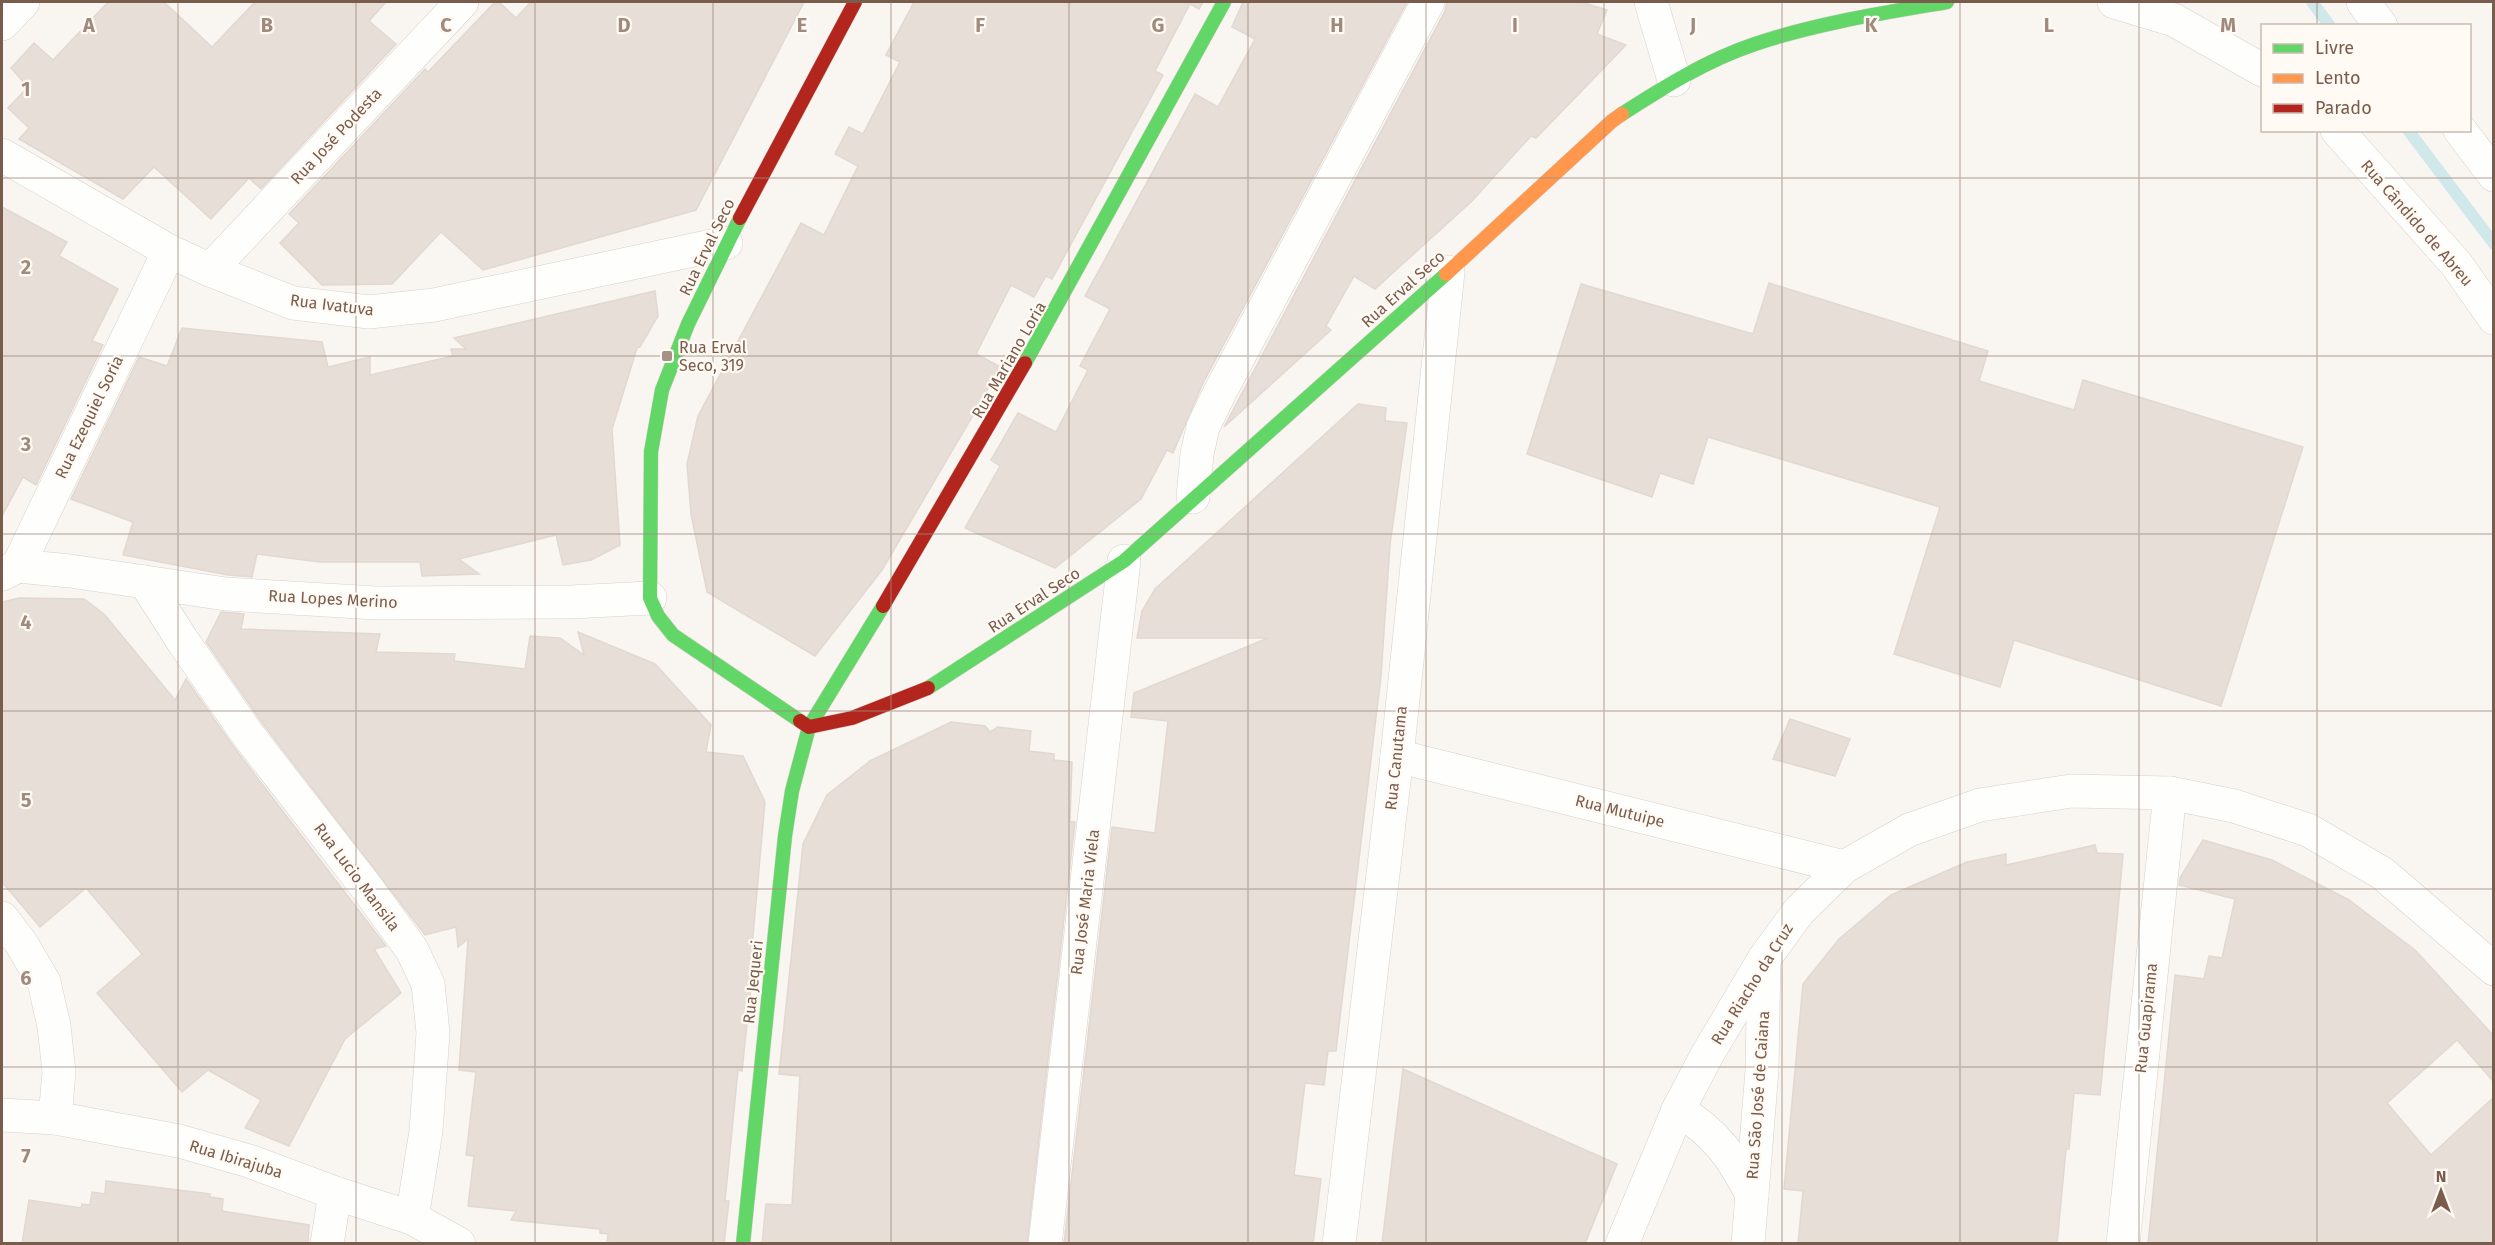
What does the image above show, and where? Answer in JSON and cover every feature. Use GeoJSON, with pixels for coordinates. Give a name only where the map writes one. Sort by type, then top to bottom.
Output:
{"type":"FeatureCollection","features":[{"type":"Feature","properties":{"kind":"street"},"geometry":{"type":"LineString","coordinates":[[2,24],[23,2]]}},
{"type":"Feature","properties":{"kind":"street","name":"Rua José Podesta"},"geometry":{"type":"LineString","coordinates":[[210,270],[462,2]]}},
{"type":"Feature","properties":{"kind":"street","name":"Rua Erval Seco"},"geometry":{"type":"LineString","coordinates":[[855,2],[726,243],[688,324],[662,390],[651,452],[650,598],[658,616],[673,635],[809,727],[852,718],[929,687],[1124,561],[1193,497],[1448,272],[1612,121],[1674,80],[1754,44],[1844,20],[1947,2]]}},
{"type":"Feature","properties":{"kind":"street","name":"Rua Mariano Loria"},"geometry":{"type":"LineString","coordinates":[[809,727],[893,590],[1057,309],[1224,2]]}},
{"type":"Feature","properties":{"kind":"street"},"geometry":{"type":"LineString","coordinates":[[1193,497],[1197,454],[1203,427],[1428,2]]}},
{"type":"Feature","properties":{"kind":"street"},"geometry":{"type":"LineString","coordinates":[[1651,2],[1674,80]]}},
{"type":"Feature","properties":{"kind":"street"},"geometry":{"type":"LineString","coordinates":[[2114,2],[2174,20],[2261,69]]}},
{"type":"Feature","properties":{"kind":"street"},"geometry":{"type":"LineString","coordinates":[[2363,2],[2380,24]]}},
{"type":"Feature","properties":{"kind":"street","name":"Rua Cândido de Abreu"},"geometry":{"type":"LineString","coordinates":[[2339,132],[2457,265],[2493,318]]}},
{"type":"Feature","properties":{"kind":"street"},"geometry":{"type":"LineString","coordinates":[[2461,132],[2493,175]]}},
{"type":"Feature","properties":{"kind":"street","name":"Rua Ivatuva"},"geometry":{"type":"LineString","coordinates":[[2,155],[169,252],[293,303],[369,312],[434,305],[726,243]]}},
{"type":"Feature","properties":{"kind":"street","name":"Rua Ezequiel Soria"},"geometry":{"type":"LineString","coordinates":[[10,570],[169,252]]}},
{"type":"Feature","properties":{"kind":"street","name":"Rua Canutama"},"geometry":{"type":"LineString","coordinates":[[1339,1244],[1397,756],[1448,272]]}},
{"type":"Feature","properties":{"kind":"street","name":"Rua José Maria Viela"},"geometry":{"type":"LineString","coordinates":[[1045,1244],[1124,561]]}},
{"type":"Feature","properties":{"kind":"street","name":"Rua Lopes Merino"},"geometry":{"type":"LineString","coordinates":[[10,570],[145,582],[226,594],[376,603],[571,602],[650,598]]}},
{"type":"Feature","properties":{"kind":"street","name":"Rua Lucio Mansila"},"geometry":{"type":"LineString","coordinates":[[145,582],[248,735],[368,888],[412,950],[428,984],[433,1033],[426,1131],[412,1218]]}},
{"type":"Feature","properties":{"kind":"street","name":"Rua Jequeri"},"geometry":{"type":"LineString","coordinates":[[744,1244],[784,836],[792,791],[809,727]]}},
{"type":"Feature","properties":{"kind":"street","name":"Rua Mutuipe"},"geometry":{"type":"LineString","coordinates":[[1397,756],[1844,867]]}},
{"type":"Feature","properties":{"kind":"street","name":"Rua Riacho da Cruz"},"geometry":{"type":"LineString","coordinates":[[1622,1244],[1678,1110],[1707,1055],[1764,959],[1799,910],[1844,867],[1909,830],[1980,805],[2071,791],[2170,793],[2235,806],[2308,830],[2382,873],[2493,969]]}},
{"type":"Feature","properties":{"kind":"street","name":"Rua Guapirama"},"geometry":{"type":"LineString","coordinates":[[2123,1244],[2170,793]]}},
{"type":"Feature","properties":{"kind":"street"},"geometry":{"type":"LineString","coordinates":[[2,918],[21,943],[44,982],[54,1026],[59,1072],[56,1118]]}},
{"type":"Feature","properties":{"kind":"street","name":"Rua São José de Caiana"},"geometry":{"type":"LineString","coordinates":[[1748,1244],[1762,1070],[1764,959]]}},
{"type":"Feature","properties":{"kind":"street","name":"Rua São José de Caiana"},"geometry":{"type":"LineString","coordinates":[[1678,1110],[1699,1123],[1720,1142],[1736,1164],[1752,1195]]}},
{"type":"Feature","properties":{"kind":"street","name":"Rua Ibirajuba"},"geometry":{"type":"LineString","coordinates":[[2,1116],[56,1118],[178,1141],[249,1161],[335,1193],[412,1218],[459,1244]]}},
{"type":"Feature","properties":{"kind":"street"},"geometry":{"type":"LineString","coordinates":[[327,1244],[335,1193]]}},
{"type":"Feature","properties":{"kind":"building"},"geometry":{"type":"Polygon","coordinates":[[[108,2],[164,2],[212,47],[255,2],[386,2],[369,21],[396,44],[261,189],[249,178],[211,219],[154,167],[123,199],[19,139],[29,128],[8,108],[28,87],[11,68],[34,43],[53,60],[108,2]]]}},
{"type":"Feature","properties":{"kind":"building"},"geometry":{"type":"Polygon","coordinates":[[[495,2],[499,2],[516,18],[531,2],[804,2],[696,210],[483,270],[441,232],[392,284],[322,285],[280,243],[299,223],[289,214],[425,69],[428,72],[495,2]]]}},
{"type":"Feature","properties":{"kind":"building"},"geometry":{"type":"Polygon","coordinates":[[[914,2],[1203,2],[1199,9],[1190,4],[1155,71],[1163,75],[1052,279],[1046,276],[1034,297],[1011,285],[976,354],[999,366],[985,395],[882,570],[815,656],[707,592],[691,514],[687,464],[698,416],[801,223],[824,235],[858,166],[835,154],[849,127],[863,134],[900,62],[886,55],[914,2]]]}},
{"type":"Feature","properties":{"kind":"building"},"geometry":{"type":"Polygon","coordinates":[[[1243,2],[1407,2],[1203,383],[1173,453],[1167,450],[1141,499],[1055,568],[965,528],[1000,466],[991,460],[1018,413],[1056,432],[1088,370],[1080,366],[1110,309],[1085,296],[1195,94],[1218,107],[1255,39],[1232,27],[1243,2]]]}},
{"type":"Feature","properties":{"kind":"building"},"geometry":{"type":"Polygon","coordinates":[[[1447,2],[1581,2],[1607,10],[1597,34],[1626,45],[1536,138],[1531,136],[1472,201],[1375,289],[1354,276],[1326,326],[1331,330],[1224,427],[1445,11],[1447,2]]]}},
{"type":"Feature","properties":{"kind":"building"},"geometry":{"type":"Polygon","coordinates":[[[2,207],[67,242],[59,256],[118,289],[92,341],[103,345],[36,485],[23,477],[2,516],[2,207]]]}},
{"type":"Feature","properties":{"kind":"building"},"geometry":{"type":"Polygon","coordinates":[[[1769,283],[1988,351],[1979,381],[2074,410],[2083,380],[2303,447],[2221,706],[2014,640],[2000,687],[1894,654],[1940,507],[1708,437],[1693,484],[1660,473],[1652,497],[1527,454],[1581,284],[1753,334],[1769,283]]]}},
{"type":"Feature","properties":{"kind":"building"},"geometry":{"type":"Polygon","coordinates":[[[655,291],[658,316],[640,347],[637,348],[612,429],[620,545],[591,560],[563,565],[556,535],[459,559],[479,574],[422,576],[420,562],[320,562],[257,554],[252,577],[228,575],[123,555],[133,522],[71,499],[139,357],[167,366],[182,328],[322,342],[328,367],[370,357],[370,375],[453,356],[451,349],[466,349],[454,338],[655,291]]]}},
{"type":"Feature","properties":{"kind":"building"},"geometry":{"type":"Polygon","coordinates":[[[1358,404],[1386,408],[1385,421],[1407,423],[1390,545],[1381,676],[1336,1051],[1328,1051],[1324,1085],[1305,1083],[1294,1175],[1321,1179],[1313,1244],[1064,1244],[1112,827],[1155,833],[1168,721],[1131,717],[1134,693],[1268,638],[1137,638],[1142,611],[1155,589],[1358,404]]]}},
{"type":"Feature","properties":{"kind":"building"},"geometry":{"type":"Polygon","coordinates":[[[19,598],[84,599],[104,614],[175,700],[186,679],[233,746],[386,946],[374,949],[401,993],[345,1039],[289,1146],[245,1128],[261,1100],[208,1070],[182,1092],[97,993],[142,954],[86,888],[40,927],[2,882],[2,602],[19,598]]]}},
{"type":"Feature","properties":{"kind":"building"},"geometry":{"type":"Polygon","coordinates":[[[221,612],[244,614],[241,629],[380,634],[376,652],[455,654],[454,661],[525,669],[530,636],[560,638],[584,655],[578,632],[655,664],[711,725],[706,752],[743,756],[765,802],[752,947],[756,939],[742,1071],[738,1070],[725,1201],[729,1201],[724,1244],[607,1244],[608,1234],[600,1233],[600,1229],[511,1220],[516,1211],[468,1206],[474,1156],[466,1155],[476,1072],[459,1070],[468,939],[458,947],[456,927],[425,935],[263,724],[206,642],[221,612]]]}},
{"type":"Feature","properties":{"kind":"building"},"geometry":{"type":"Polygon","coordinates":[[[1790,719],[1850,739],[1835,776],[1773,759],[1790,719]]]}},
{"type":"Feature","properties":{"kind":"building"},"geometry":{"type":"Polygon","coordinates":[[[951,722],[985,726],[990,732],[998,727],[1031,731],[1029,751],[1054,754],[1054,760],[1072,762],[1070,822],[1075,822],[1027,1244],[762,1244],[766,1204],[792,1205],[800,1076],[779,1074],[803,844],[827,795],[870,761],[951,722]]]}},
{"type":"Feature","properties":{"kind":"building"},"geometry":{"type":"Polygon","coordinates":[[[2203,840],[2272,860],[2349,900],[2415,950],[2493,1035],[2493,1081],[2457,1040],[2387,1103],[2431,1155],[2493,1098],[2493,1244],[2148,1244],[2175,975],[2204,979],[2209,956],[2222,958],[2235,899],[2179,885],[2180,878],[2203,840]]]}},
{"type":"Feature","properties":{"kind":"building"},"geometry":{"type":"Polygon","coordinates":[[[2095,845],[2097,853],[2123,854],[2118,910],[2100,1095],[2074,1093],[2057,1244],[1798,1244],[1803,1191],[1784,1189],[1803,984],[1839,939],[1891,895],[1967,862],[2006,854],[2006,865],[2095,845]]]}},
{"type":"Feature","properties":{"kind":"building"},"geometry":{"type":"Polygon","coordinates":[[[1403,1069],[1617,1164],[1585,1244],[1382,1244],[1403,1069]]]}},
{"type":"Feature","properties":{"kind":"building"},"geometry":{"type":"Polygon","coordinates":[[[106,1181],[210,1194],[210,1197],[223,1199],[222,1211],[309,1225],[308,1244],[22,1244],[29,1200],[81,1208],[82,1204],[90,1205],[92,1192],[105,1194],[106,1181]]]}},
{"type":"Feature","properties":{"kind":"waterway"},"geometry":{"type":"LineString","coordinates":[[2312,2],[2328,24]]}},
{"type":"Feature","properties":{"kind":"waterway"},"geometry":{"type":"LineString","coordinates":[[2410,132],[2494,244]]}},
{"type":"Feature","properties":{"kind":"traffic: fast"},"geometry":{"type":"LineString","coordinates":[[1025,363],[1224,2]]}},
{"type":"Feature","properties":{"kind":"traffic: fast"},"geometry":{"type":"LineString","coordinates":[[1622,114],[1670,84],[1737,50],[1826,24],[1947,2]]}},
{"type":"Feature","properties":{"kind":"traffic: fast"},"geometry":{"type":"LineString","coordinates":[[740,218],[688,324],[662,390],[651,452],[650,598],[658,616],[673,635],[800,721]]}},
{"type":"Feature","properties":{"kind":"traffic: fast"},"geometry":{"type":"LineString","coordinates":[[928,688],[1124,561],[1446,274]]}},
{"type":"Feature","properties":{"kind":"traffic: fast"},"geometry":{"type":"LineString","coordinates":[[743,1244],[785,836],[792,791],[809,727],[883,606]]}},
{"type":"Feature","properties":{"kind":"traffic: slow"},"geometry":{"type":"LineString","coordinates":[[1446,274],[1622,114]]}},
{"type":"Feature","properties":{"kind":"traffic: jam"},"geometry":{"type":"LineString","coordinates":[[740,218],[855,2]]}},
{"type":"Feature","properties":{"kind":"traffic: jam"},"geometry":{"type":"LineString","coordinates":[[883,606],[1025,363]]}},
{"type":"Feature","properties":{"kind":"traffic: jam"},"geometry":{"type":"LineString","coordinates":[[800,721],[809,727],[852,718],[928,688]]}},
{"type":"Feature","properties":{"kind":"place","name":"Rua Erval Seco, 319"},"geometry":{"type":"Point","coordinates":[667,356]}}]}
